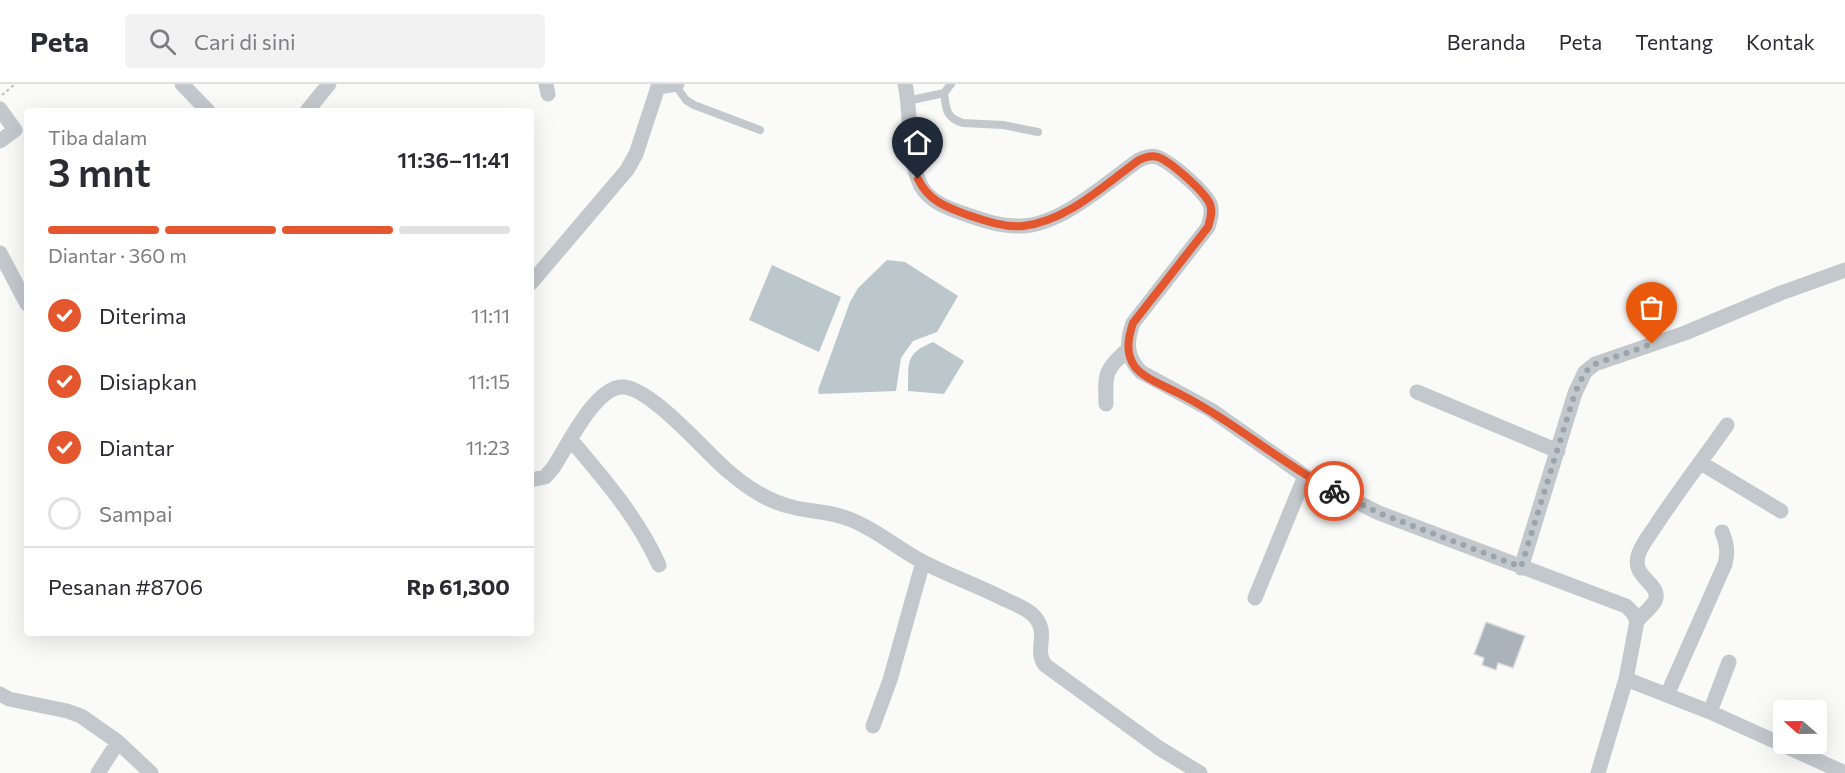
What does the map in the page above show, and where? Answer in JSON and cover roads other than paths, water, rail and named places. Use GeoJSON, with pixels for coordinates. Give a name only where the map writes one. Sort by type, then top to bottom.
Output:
{"type":"FeatureCollection","features":[{"type":"Feature","properties":{"kind":"street"},"geometry":{"type":"LineString","coordinates":[[182,84],[205,108]]}},
{"type":"Feature","properties":{"kind":"street"},"geometry":{"type":"LineString","coordinates":[[309,108],[329,84]]}},
{"type":"Feature","properties":{"kind":"street"},"geometry":{"type":"LineString","coordinates":[[905,84],[909,130],[918,179],[923,190],[948,208],[987,222],[1022,226],[1059,215],[1147,156],[1156,156],[1165,161],[1204,195],[1210,206],[1211,216],[1208,227],[1140,312],[1131,330],[1128,349],[1134,366],[1141,372],[1211,410],[1305,477],[1379,513],[1626,606],[1637,621]]}},
{"type":"Feature","properties":{"kind":"street"},"geometry":{"type":"LineString","coordinates":[[534,279],[627,170],[667,85]]}},
{"type":"Feature","properties":{"kind":"street"},"geometry":{"type":"LineString","coordinates":[[0,109],[21,130],[0,141]]}},
{"type":"Feature","properties":{"kind":"street"},"geometry":{"type":"LineString","coordinates":[[0,253],[24,298]]}},
{"type":"Feature","properties":{"kind":"street"},"geometry":{"type":"LineString","coordinates":[[1521,567],[1579,381],[1585,372],[1595,364],[1684,333],[1780,293],[1845,270]]}},
{"type":"Feature","properties":{"kind":"street"},"geometry":{"type":"LineString","coordinates":[[1106,404],[1106,372],[1128,349]]}},
{"type":"Feature","properties":{"kind":"street"},"geometry":{"type":"LineString","coordinates":[[534,479],[545,477],[553,468],[596,402],[608,392],[621,387],[634,388],[659,405],[728,471],[769,500],[795,508],[823,511],[848,518],[874,531],[923,562],[1028,610],[1041,625],[1043,633],[1040,654],[1046,665],[1159,748],[1200,773]]}},
{"type":"Feature","properties":{"kind":"street"},"geometry":{"type":"LineString","coordinates":[[1417,392],[1558,451]]}},
{"type":"Feature","properties":{"kind":"street"},"geometry":{"type":"LineString","coordinates":[[1598,773],[1626,679],[1637,621],[1656,599],[1653,587],[1640,574],[1637,567],[1639,551],[1727,425]]}},
{"type":"Feature","properties":{"kind":"street"},"geometry":{"type":"LineString","coordinates":[[571,440],[633,517],[659,565]]}},
{"type":"Feature","properties":{"kind":"street"},"geometry":{"type":"LineString","coordinates":[[1701,463],[1781,511]]}},
{"type":"Feature","properties":{"kind":"street"},"geometry":{"type":"LineString","coordinates":[[1255,598],[1305,477]]}},
{"type":"Feature","properties":{"kind":"street"},"geometry":{"type":"LineString","coordinates":[[1667,695],[1725,564],[1726,543],[1722,532]]}},
{"type":"Feature","properties":{"kind":"street"},"geometry":{"type":"LineString","coordinates":[[873,726],[890,680],[923,562]]}},
{"type":"Feature","properties":{"kind":"street"},"geometry":{"type":"LineString","coordinates":[[1710,712],[1729,662]]}},
{"type":"Feature","properties":{"kind":"street"},"geometry":{"type":"LineString","coordinates":[[1626,679],[1710,712],[1845,773]]}},
{"type":"Feature","properties":{"kind":"street"},"geometry":{"type":"LineString","coordinates":[[0,694],[9,699],[81,716],[118,742],[151,773]]}},
{"type":"Feature","properties":{"kind":"street"},"geometry":{"type":"LineString","coordinates":[[98,773],[118,742]]}},
{"type":"Feature","properties":{"kind":"lane"},"geometry":{"type":"LineString","coordinates":[[907,101],[944,93],[951,84]]}},
{"type":"Feature","properties":{"kind":"lane"},"geometry":{"type":"LineString","coordinates":[[667,85],[694,105],[760,130]]}},
{"type":"Feature","properties":{"kind":"lane"},"geometry":{"type":"LineString","coordinates":[[944,93],[947,114],[954,121],[1011,126],[1038,132]]}}]}
